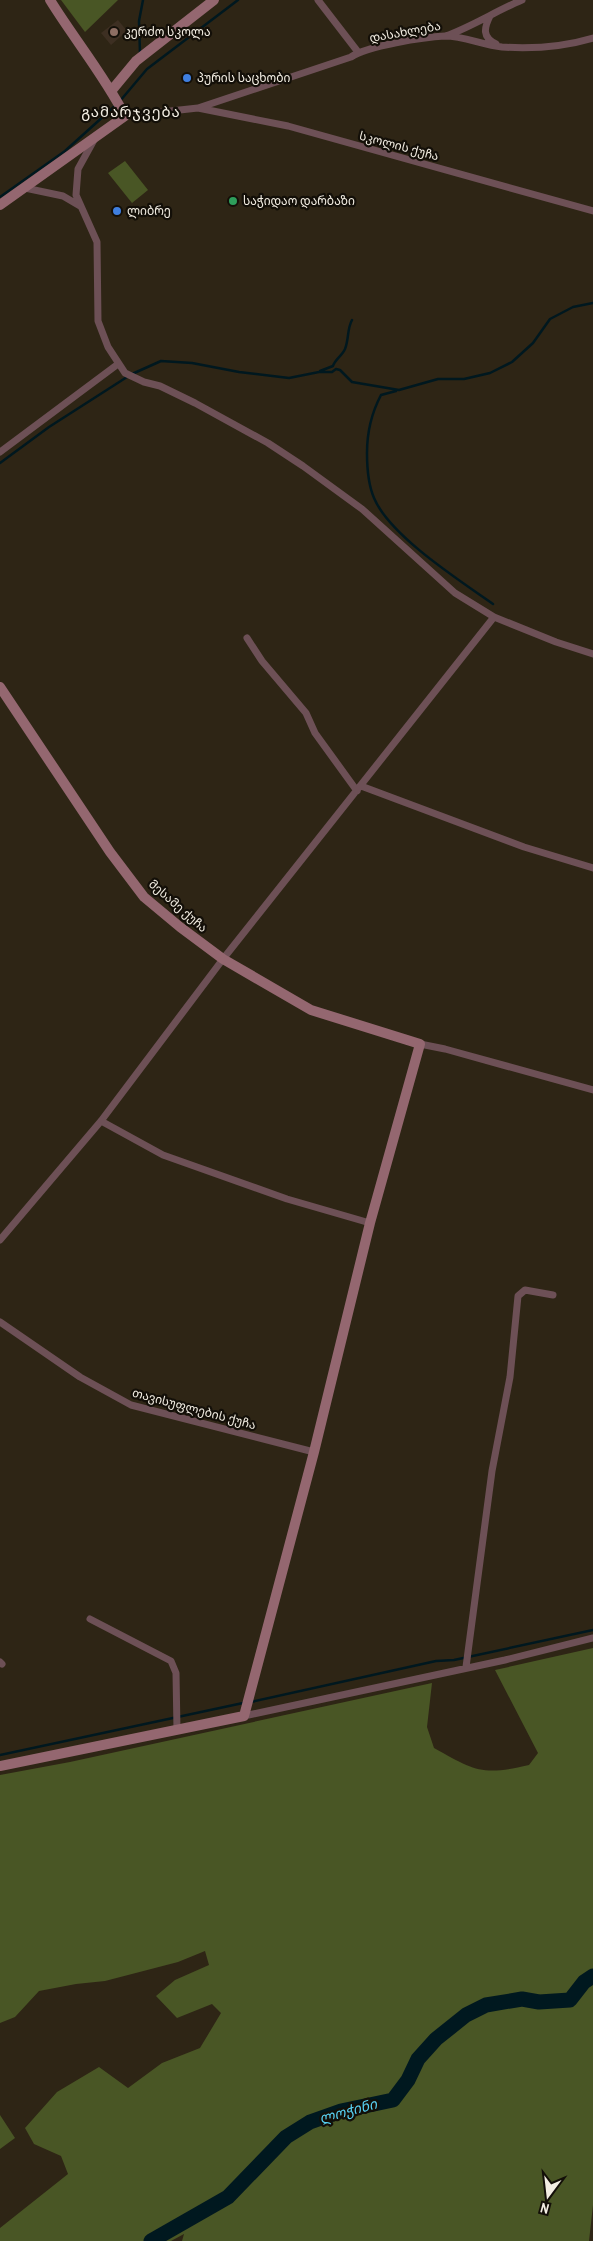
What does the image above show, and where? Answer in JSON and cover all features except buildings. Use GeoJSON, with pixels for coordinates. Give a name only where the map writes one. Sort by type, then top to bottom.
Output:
{"type":"FeatureCollection","features":[{"type":"Feature","properties":{"kind":"street"},"geometry":{"type":"LineString","coordinates":[[50,0],[72,37],[112,90],[125,116]]}},
{"type":"Feature","properties":{"kind":"street"},"geometry":{"type":"LineString","coordinates":[[112,90],[136,61],[214,0]]}},
{"type":"Feature","properties":{"kind":"street"},"geometry":{"type":"LineString","coordinates":[[318,0],[358,52]]}},
{"type":"Feature","properties":{"kind":"street"},"geometry":{"type":"LineString","coordinates":[[446,36],[467,28],[522,0]]}},
{"type":"Feature","properties":{"kind":"street"},"geometry":{"type":"LineString","coordinates":[[490,15],[484,29],[485,34],[491,42],[500,47]]}},
{"type":"Feature","properties":{"kind":"street","name":"დასახლება"},"geometry":{"type":"LineString","coordinates":[[198,108],[351,57],[358,52],[446,36],[500,47],[558,47],[593,38]]}},
{"type":"Feature","properties":{"kind":"street"},"geometry":{"type":"LineString","coordinates":[[0,206],[125,116],[198,108]]}},
{"type":"Feature","properties":{"kind":"street","name":"სკოლის ქუჩა"},"geometry":{"type":"LineString","coordinates":[[198,108],[288,126],[593,210]]}},
{"type":"Feature","properties":{"kind":"street"},"geometry":{"type":"LineString","coordinates":[[94,139],[78,169],[76,196],[97,242],[98,321],[108,347],[118,364],[133,377],[160,386],[195,403],[268,443],[303,466],[362,509],[456,593],[494,618],[593,654]]}},
{"type":"Feature","properties":{"kind":"street"},"geometry":{"type":"LineString","coordinates":[[25,188],[63,196],[80,206]]}},
{"type":"Feature","properties":{"kind":"street"},"geometry":{"type":"LineString","coordinates":[[0,452],[118,364]]}},
{"type":"Feature","properties":{"kind":"street"},"geometry":{"type":"LineString","coordinates":[[0,1240],[101,1121],[223,959],[494,618]]}},
{"type":"Feature","properties":{"kind":"street"},"geometry":{"type":"LineString","coordinates":[[246,638],[262,661],[306,713],[315,733],[359,789],[524,847],[593,868]]}},
{"type":"Feature","properties":{"kind":"street","name":"მესამე ქუჩა"},"geometry":{"type":"LineString","coordinates":[[0,688],[80,809],[144,897],[223,959],[311,1010],[420,1044]]}},
{"type":"Feature","properties":{"kind":"street"},"geometry":{"type":"LineString","coordinates":[[244,1716],[314,1452],[370,1223],[420,1044],[593,1090]]}},
{"type":"Feature","properties":{"kind":"street"},"geometry":{"type":"LineString","coordinates":[[101,1121],[163,1155],[287,1199],[370,1223]]}},
{"type":"Feature","properties":{"kind":"street"},"geometry":{"type":"LineString","coordinates":[[466,1667],[492,1471],[510,1377],[518,1296],[525,1290],[553,1295]]}},
{"type":"Feature","properties":{"kind":"street","name":"თავისუფლების ქუჩა"},"geometry":{"type":"LineString","coordinates":[[0,1322],[80,1378],[132,1405],[314,1452]]}},
{"type":"Feature","properties":{"kind":"street"},"geometry":{"type":"LineString","coordinates":[[90,1620],[171,1661],[176,1673],[177,1730]]}},
{"type":"Feature","properties":{"kind":"street"},"geometry":{"type":"LineString","coordinates":[[0,1766],[505,1660],[593,1638]]}},
{"type":"Feature","properties":{"kind":"shaded area","name":"კერძო სკოლა"},"geometry":{"type":"Polygon","coordinates":[[[118,20],[127,31],[111,45],[101,33],[118,20]]]}},
{"type":"Feature","properties":{"kind":"green space"},"geometry":{"type":"Polygon","coordinates":[[[61,0],[118,0],[85,32],[61,0]]]}},
{"type":"Feature","properties":{"kind":"green space"},"geometry":{"type":"Polygon","coordinates":[[[125,161],[148,190],[132,203],[108,173],[125,161]]]}},
{"type":"Feature","properties":{"kind":"green space"},"geometry":{"type":"Polygon","coordinates":[[[593,1648],[593,2205],[589,2241],[182,2241],[184,2234],[171,2241],[0,2241],[0,2228],[68,2174],[61,2156],[34,2144],[25,2128],[57,2092],[99,2067],[128,2088],[162,2063],[200,2048],[221,2013],[212,2004],[177,2018],[156,1996],[175,1980],[209,1965],[205,1951],[178,1962],[105,1981],[39,1991],[15,2017],[0,2023],[0,1775],[70,1762],[432,1683],[427,1727],[434,1748],[460,1762],[489,1771],[529,1765],[538,1753],[495,1670],[593,1648]]]}},
{"type":"Feature","properties":{"kind":"green space"},"geometry":{"type":"Polygon","coordinates":[[[0,2115],[15,2138],[0,2149],[0,2115]]]}},
{"type":"Feature","properties":{"kind":"waterway"},"geometry":{"type":"LineString","coordinates":[[140,53],[139,21],[143,0]]}},
{"type":"Feature","properties":{"kind":"waterway"},"geometry":{"type":"LineString","coordinates":[[120,101],[147,69],[238,0]]}},
{"type":"Feature","properties":{"kind":"waterway"},"geometry":{"type":"LineString","coordinates":[[0,197],[65,151],[116,105]]}},
{"type":"Feature","properties":{"kind":"waterway"},"geometry":{"type":"LineString","coordinates":[[132,374],[161,361],[192,363],[239,372],[289,378],[319,372],[332,372],[336,369],[340,370],[352,382],[399,390],[438,379],[464,379],[490,373],[512,362],[533,343],[550,319],[573,307],[593,303]]}},
{"type":"Feature","properties":{"kind":"waterway"},"geometry":{"type":"LineString","coordinates":[[320,371],[333,366],[344,351],[352,320]]}},
{"type":"Feature","properties":{"kind":"waterway"},"geometry":{"type":"LineString","coordinates":[[0,463],[49,427],[127,377]]}},
{"type":"Feature","properties":{"kind":"waterway"},"geometry":{"type":"LineString","coordinates":[[396,391],[381,395],[370,423],[367,464],[369,482],[374,498],[382,512],[410,542],[493,604]]}},
{"type":"Feature","properties":{"kind":"waterway"},"geometry":{"type":"LineString","coordinates":[[251,1702],[436,1661],[454,1660],[593,1630]]}},
{"type":"Feature","properties":{"kind":"waterway"},"geometry":{"type":"LineString","coordinates":[[0,1755],[243,1703]]}},
{"type":"Feature","properties":{"kind":"waterway","name":"ლოჭინი"},"geometry":{"type":"LineString","coordinates":[[151,2241],[228,2197],[286,2137],[310,2122],[341,2111],[393,2100],[408,2080],[418,2059],[436,2039],[466,2015],[486,2005],[522,1999],[539,2002],[570,2000],[584,1982],[593,1976]]}},
{"type":"Feature","properties":{"kind":"place","name":"კერძო სკოლა"},"geometry":{"type":"Point","coordinates":[114,32]}},
{"type":"Feature","properties":{"kind":"place","name":"პურის საცხობი"},"geometry":{"type":"Point","coordinates":[187,78]}},
{"type":"Feature","properties":{"kind":"place","name":"საჭიდაო დარბაზი"},"geometry":{"type":"Point","coordinates":[233,201]}},
{"type":"Feature","properties":{"kind":"place","name":"ლიბრე"},"geometry":{"type":"Point","coordinates":[117,211]}},
{"type":"Feature","properties":{"kind":"district","name":"გამარჯვება"},"geometry":{"type":"Point","coordinates":[131,111]}}]}
